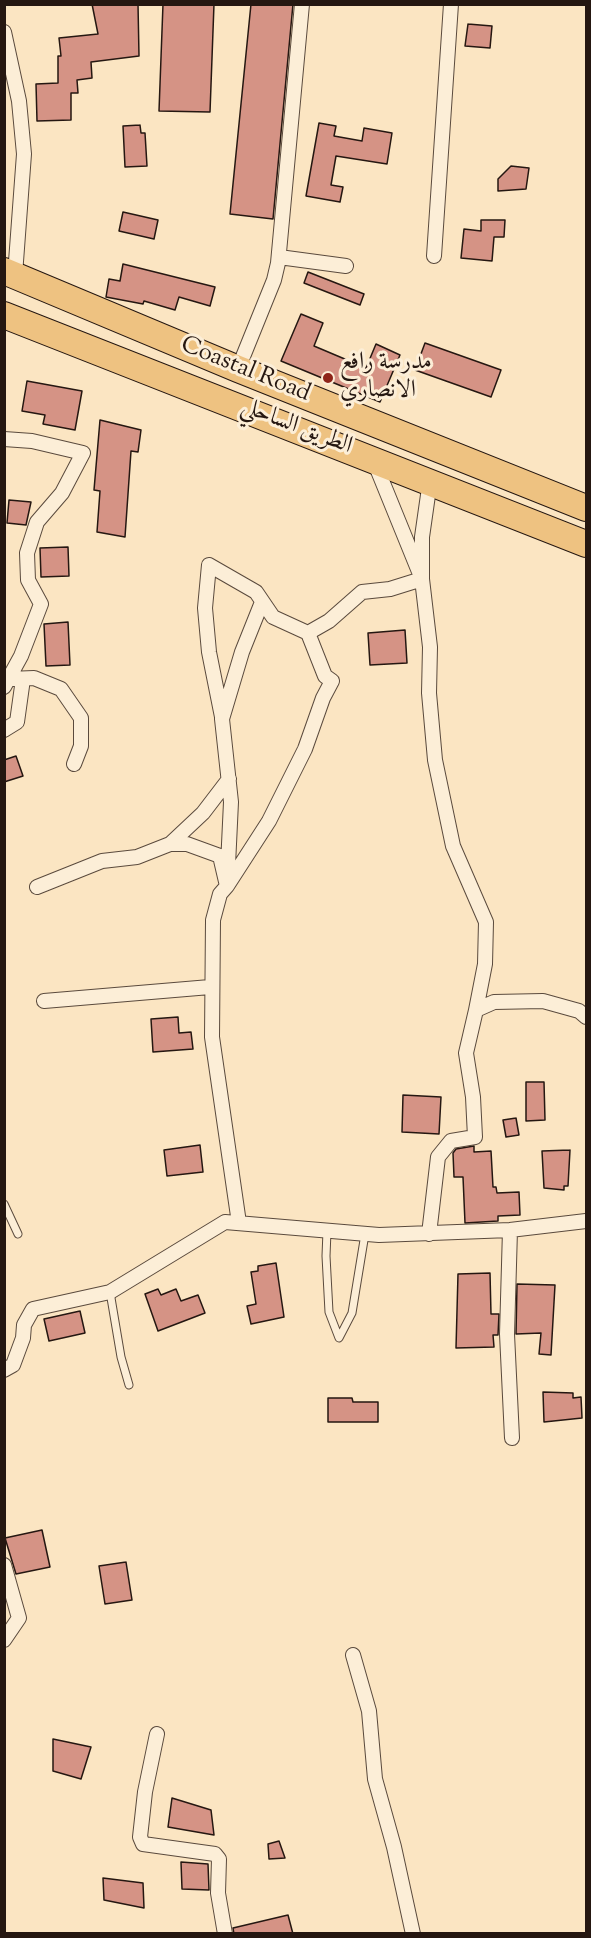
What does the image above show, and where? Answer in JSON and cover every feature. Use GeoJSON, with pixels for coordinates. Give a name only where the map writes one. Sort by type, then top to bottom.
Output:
{"type":"FeatureCollection","features":[{"type":"Feature","properties":{"kind":"highway","name":"Coastal Road"},"geometry":{"type":"LineString","coordinates":[[10,273],[238,369],[586,508]]}},
{"type":"Feature","properties":{"kind":"highway","name":"الطريق الساحلي"},"geometry":{"type":"LineString","coordinates":[[4,315],[586,544]]}},
{"type":"Feature","properties":{"kind":"street"},"geometry":{"type":"LineString","coordinates":[[238,369],[274,280],[279,257],[302,4]]}},
{"type":"Feature","properties":{"kind":"street"},"geometry":{"type":"LineString","coordinates":[[434,256],[451,4]]}},
{"type":"Feature","properties":{"kind":"street"},"geometry":{"type":"LineString","coordinates":[[4,32],[19,101],[24,146],[10,273]]}},
{"type":"Feature","properties":{"kind":"street"},"geometry":{"type":"LineString","coordinates":[[279,257],[346,266]]}},
{"type":"Feature","properties":{"kind":"street"},"geometry":{"type":"LineString","coordinates":[[4,439],[32,441],[83,453],[62,493],[37,522],[30,542],[27,553],[28,580],[41,604],[12,682],[17,722],[4,730]]}},
{"type":"Feature","properties":{"kind":"street"},"geometry":{"type":"LineString","coordinates":[[374,459],[398,525],[422,579]]}},
{"type":"Feature","properties":{"kind":"street"},"geometry":{"type":"LineString","coordinates":[[429,1234],[438,1157],[451,1141],[475,1137],[473,1097],[466,1053],[485,964],[486,922],[453,846],[435,760],[429,693],[430,647],[422,579],[422,537],[430,481]]}},
{"type":"Feature","properties":{"kind":"street"},"geometry":{"type":"LineString","coordinates":[[227,886],[231,802],[222,719],[209,652],[205,608],[209,565],[256,592],[273,617],[308,633],[325,676],[332,681],[322,698],[305,749],[269,821],[227,886],[220,894],[213,920],[210,987],[212,1037],[220,1112],[238,1223]]}},
{"type":"Feature","properties":{"kind":"street"},"geometry":{"type":"LineString","coordinates":[[308,633],[329,621],[362,592],[390,589],[422,579]]}},
{"type":"Feature","properties":{"kind":"street"},"geometry":{"type":"LineString","coordinates":[[222,719],[242,652],[262,602]]}},
{"type":"Feature","properties":{"kind":"street"},"geometry":{"type":"LineString","coordinates":[[12,682],[34,678],[61,689],[81,718],[81,746],[74,764]]}},
{"type":"Feature","properties":{"kind":"street"},"geometry":{"type":"LineString","coordinates":[[170,844],[203,813],[229,779]]}},
{"type":"Feature","properties":{"kind":"street"},"geometry":{"type":"LineString","coordinates":[[37,887],[102,861],[137,857],[170,844],[187,844],[220,856],[227,886]]}},
{"type":"Feature","properties":{"kind":"street"},"geometry":{"type":"LineString","coordinates":[[44,1001],[210,987]]}},
{"type":"Feature","properties":{"kind":"street"},"geometry":{"type":"LineString","coordinates":[[476,1010],[494,1002],[543,1001],[579,1011],[586,1017]]}},
{"type":"Feature","properties":{"kind":"street"},"geometry":{"type":"LineString","coordinates":[[4,1370],[13,1365],[23,1338],[24,1325],[33,1309],[110,1292],[225,1222],[365,1234],[429,1234],[510,1230],[586,1221]]}},
{"type":"Feature","properties":{"kind":"street"},"geometry":{"type":"LineString","coordinates":[[510,1230],[507,1334],[512,1438]]}},
{"type":"Feature","properties":{"kind":"street"},"geometry":{"type":"LineString","coordinates":[[4,1565],[19,1618],[4,1640]]}},
{"type":"Feature","properties":{"kind":"street"},"geometry":{"type":"LineString","coordinates":[[353,1655],[369,1711],[375,1779],[394,1847],[413,1934]]}},
{"type":"Feature","properties":{"kind":"street"},"geometry":{"type":"LineString","coordinates":[[157,1734],[145,1792],[140,1837],[143,1844],[215,1854],[219,1859],[218,1893],[225,1934]]}},
{"type":"Feature","properties":{"kind":"lane"},"geometry":{"type":"LineString","coordinates":[[4,1204],[18,1234]]}},
{"type":"Feature","properties":{"kind":"lane"},"geometry":{"type":"LineString","coordinates":[[327,1231],[329,1312],[339,1338],[352,1313],[365,1234]]}},
{"type":"Feature","properties":{"kind":"lane"},"geometry":{"type":"LineString","coordinates":[[110,1292],[121,1357],[129,1385]]}},
{"type":"Feature","properties":{"kind":"building"},"geometry":{"type":"Polygon","coordinates":[[[92,4],[138,4],[139,56],[91,62],[92,78],[77,80],[78,93],[71,93],[71,120],[37,121],[36,84],[58,83],[58,56],[61,56],[59,38],[98,34],[92,4]]]}},
{"type":"Feature","properties":{"kind":"building"},"geometry":{"type":"Polygon","coordinates":[[[163,4],[214,4],[210,112],[159,111],[163,4]]]}},
{"type":"Feature","properties":{"kind":"building"},"geometry":{"type":"Polygon","coordinates":[[[251,4],[293,4],[273,219],[230,214],[251,4]]]}},
{"type":"Feature","properties":{"kind":"building"},"geometry":{"type":"Polygon","coordinates":[[[468,24],[492,26],[490,48],[465,46],[468,24]]]}},
{"type":"Feature","properties":{"kind":"building"},"geometry":{"type":"Polygon","coordinates":[[[319,123],[336,126],[334,136],[362,141],[364,128],[392,133],[387,164],[336,156],[331,185],[343,187],[340,202],[306,196],[319,123]]]}},
{"type":"Feature","properties":{"kind":"building"},"geometry":{"type":"Polygon","coordinates":[[[140,125],[141,133],[145,133],[147,166],[125,167],[123,126],[140,125]]]}},
{"type":"Feature","properties":{"kind":"building"},"geometry":{"type":"Polygon","coordinates":[[[511,166],[529,168],[526,189],[498,191],[498,179],[511,166]]]}},
{"type":"Feature","properties":{"kind":"building"},"geometry":{"type":"Polygon","coordinates":[[[123,212],[158,220],[154,239],[119,231],[123,212]]]}},
{"type":"Feature","properties":{"kind":"building"},"geometry":{"type":"Polygon","coordinates":[[[481,220],[505,220],[504,237],[494,237],[492,261],[461,258],[464,229],[481,231],[481,220]]]}},
{"type":"Feature","properties":{"kind":"building"},"geometry":{"type":"Polygon","coordinates":[[[123,264],[215,287],[210,306],[179,297],[175,310],[144,301],[143,304],[106,297],[109,279],[120,281],[123,264]]]}},
{"type":"Feature","properties":{"kind":"building"},"geometry":{"type":"Polygon","coordinates":[[[308,272],[364,294],[360,305],[304,283],[308,272]]]}},
{"type":"Feature","properties":{"kind":"building"},"geometry":{"type":"Polygon","coordinates":[[[301,314],[323,323],[314,346],[366,368],[376,344],[400,355],[380,402],[281,361],[301,314]]]}},
{"type":"Feature","properties":{"kind":"building"},"geometry":{"type":"Polygon","coordinates":[[[425,343],[501,370],[491,397],[415,370],[425,343]]]}},
{"type":"Feature","properties":{"kind":"building"},"geometry":{"type":"Polygon","coordinates":[[[27,381],[82,391],[75,430],[43,424],[45,415],[22,411],[27,381]]]}},
{"type":"Feature","properties":{"kind":"building"},"geometry":{"type":"Polygon","coordinates":[[[100,420],[141,430],[138,452],[131,451],[125,537],[97,532],[100,491],[94,490],[100,420]]]}},
{"type":"Feature","properties":{"kind":"building"},"geometry":{"type":"Polygon","coordinates":[[[9,500],[31,502],[26,525],[7,523],[9,500]]]}},
{"type":"Feature","properties":{"kind":"building"},"geometry":{"type":"Polygon","coordinates":[[[68,547],[69,576],[41,577],[40,548],[68,547]]]}},
{"type":"Feature","properties":{"kind":"building"},"geometry":{"type":"Polygon","coordinates":[[[68,622],[70,665],[46,666],[44,624],[68,622]]]}},
{"type":"Feature","properties":{"kind":"building"},"geometry":{"type":"Polygon","coordinates":[[[405,630],[407,663],[370,665],[368,633],[405,630]]]}},
{"type":"Feature","properties":{"kind":"building"},"geometry":{"type":"Polygon","coordinates":[[[16,756],[23,776],[4,782],[4,760],[16,756]]]}},
{"type":"Feature","properties":{"kind":"building"},"geometry":{"type":"Polygon","coordinates":[[[178,1017],[179,1033],[191,1032],[193,1049],[153,1052],[151,1019],[178,1017]]]}},
{"type":"Feature","properties":{"kind":"building"},"geometry":{"type":"Polygon","coordinates":[[[526,1082],[544,1082],[545,1120],[526,1121],[526,1082]]]}},
{"type":"Feature","properties":{"kind":"building"},"geometry":{"type":"Polygon","coordinates":[[[403,1095],[441,1097],[439,1134],[402,1132],[403,1095]]]}},
{"type":"Feature","properties":{"kind":"building"},"geometry":{"type":"Polygon","coordinates":[[[516,1118],[519,1135],[506,1137],[503,1120],[516,1118]]]}},
{"type":"Feature","properties":{"kind":"building"},"geometry":{"type":"Polygon","coordinates":[[[200,1145],[203,1172],[167,1176],[164,1150],[200,1145]]]}},
{"type":"Feature","properties":{"kind":"building"},"geometry":{"type":"Polygon","coordinates":[[[474,1146],[474,1152],[491,1151],[493,1187],[496,1187],[497,1193],[519,1192],[520,1215],[498,1216],[498,1221],[465,1223],[463,1177],[454,1177],[453,1153],[456,1149],[474,1146]]]}},
{"type":"Feature","properties":{"kind":"building"},"geometry":{"type":"Polygon","coordinates":[[[570,1150],[568,1186],[564,1186],[564,1190],[544,1188],[542,1151],[570,1150]]]}},
{"type":"Feature","properties":{"kind":"building"},"geometry":{"type":"Polygon","coordinates":[[[276,1263],[284,1317],[251,1324],[247,1306],[256,1304],[251,1272],[258,1271],[258,1266],[276,1263]]]}},
{"type":"Feature","properties":{"kind":"building"},"geometry":{"type":"Polygon","coordinates":[[[490,1273],[491,1314],[499,1314],[498,1335],[493,1335],[494,1347],[456,1348],[458,1274],[490,1273]]]}},
{"type":"Feature","properties":{"kind":"building"},"geometry":{"type":"Polygon","coordinates":[[[517,1284],[555,1285],[551,1355],[539,1354],[541,1333],[516,1334],[517,1284]]]}},
{"type":"Feature","properties":{"kind":"building"},"geometry":{"type":"Polygon","coordinates":[[[158,1289],[161,1295],[176,1289],[181,1301],[198,1295],[205,1313],[158,1331],[145,1294],[158,1289]]]}},
{"type":"Feature","properties":{"kind":"building"},"geometry":{"type":"Polygon","coordinates":[[[80,1311],[85,1333],[49,1341],[44,1319],[80,1311]]]}},
{"type":"Feature","properties":{"kind":"building"},"geometry":{"type":"Polygon","coordinates":[[[543,1392],[573,1393],[573,1398],[581,1397],[582,1418],[544,1422],[543,1392]]]}},
{"type":"Feature","properties":{"kind":"building"},"geometry":{"type":"Polygon","coordinates":[[[328,1398],[352,1398],[353,1402],[378,1402],[378,1422],[328,1422],[328,1398]]]}},
{"type":"Feature","properties":{"kind":"building"},"geometry":{"type":"Polygon","coordinates":[[[42,1530],[50,1567],[16,1574],[5,1538],[42,1530]]]}},
{"type":"Feature","properties":{"kind":"building"},"geometry":{"type":"Polygon","coordinates":[[[126,1562],[132,1600],[105,1604],[99,1566],[126,1562]]]}},
{"type":"Feature","properties":{"kind":"building"},"geometry":{"type":"Polygon","coordinates":[[[53,1739],[91,1747],[81,1779],[53,1771],[53,1739]]]}},
{"type":"Feature","properties":{"kind":"building"},"geometry":{"type":"Polygon","coordinates":[[[172,1798],[211,1810],[214,1835],[168,1827],[172,1798]]]}},
{"type":"Feature","properties":{"kind":"building"},"geometry":{"type":"Polygon","coordinates":[[[279,1841],[285,1858],[269,1859],[268,1844],[279,1841]]]}},
{"type":"Feature","properties":{"kind":"building"},"geometry":{"type":"Polygon","coordinates":[[[181,1862],[208,1864],[209,1890],[182,1889],[181,1862]]]}},
{"type":"Feature","properties":{"kind":"building"},"geometry":{"type":"Polygon","coordinates":[[[103,1878],[143,1883],[144,1908],[104,1900],[103,1878]]]}},
{"type":"Feature","properties":{"kind":"building"},"geometry":{"type":"Polygon","coordinates":[[[288,1915],[293,1934],[234,1934],[233,1928],[288,1915]]]}},
{"type":"Feature","properties":{"kind":"place","name":"مدرسة رافع الانصاري"},"geometry":{"type":"Point","coordinates":[328,378]}}]}
